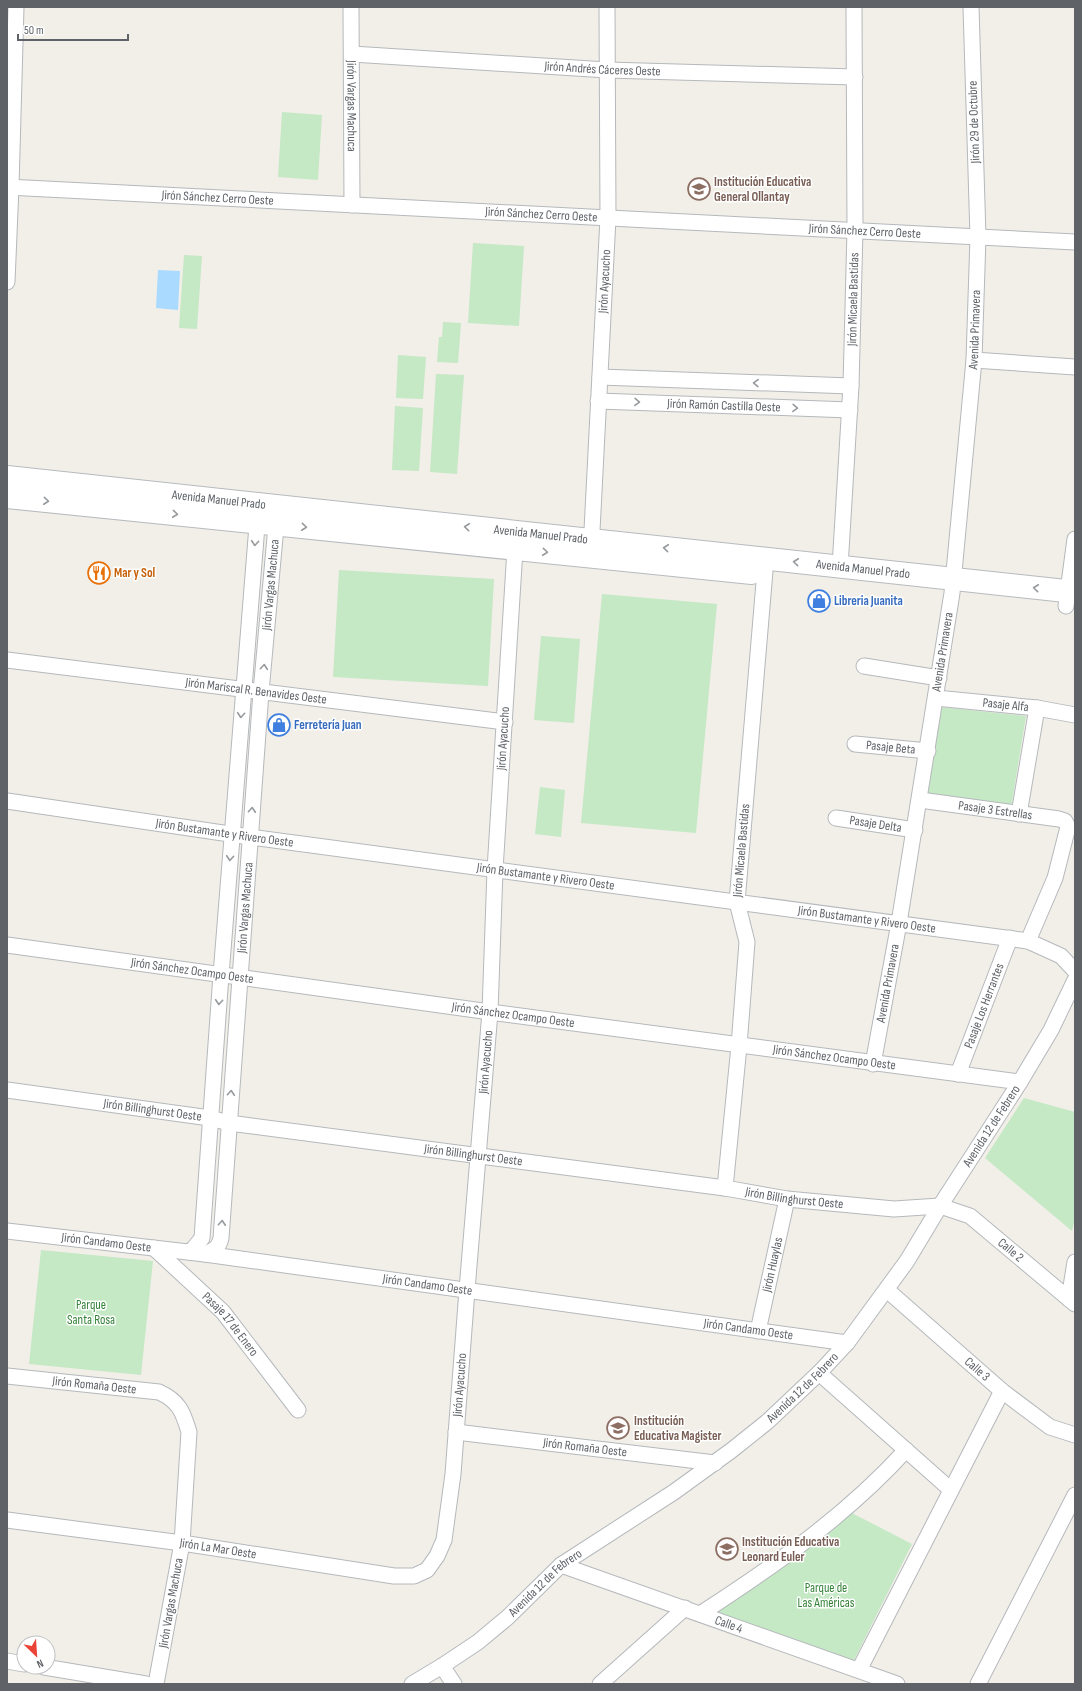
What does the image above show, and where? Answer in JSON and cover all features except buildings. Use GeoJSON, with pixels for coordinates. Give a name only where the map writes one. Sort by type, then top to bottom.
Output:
{"type":"FeatureCollection","features":[{"type":"Feature","properties":{"kind":"main road","name":"Avenida Manuel Prado"},"geometry":{"type":"LineString","coordinates":[[7,477],[515,549],[591,548]]}},
{"type":"Feature","properties":{"kind":"main road","name":"Avenida Manuel Prado"},"geometry":{"type":"LineString","coordinates":[[7,497],[267,514],[1071,599]]}},
{"type":"Feature","properties":{"kind":"main road","name":"Avenida Manuel Prado"},"geometry":{"type":"LineString","coordinates":[[765,566],[840,567],[953,586]]}},
{"type":"Feature","properties":{"kind":"street"},"geometry":{"type":"LineString","coordinates":[[7,282],[16,7]]}},
{"type":"Feature","properties":{"kind":"street","name":"Jirón Vargas Machuca"},"geometry":{"type":"LineString","coordinates":[[351,7],[352,205]]}},
{"type":"Feature","properties":{"kind":"street","name":"Jirón Ayacucho"},"geometry":{"type":"LineString","coordinates":[[591,548],[608,218],[606,7]]}},
{"type":"Feature","properties":{"kind":"street","name":"Jirón Micaela Bastidas"},"geometry":{"type":"LineString","coordinates":[[840,567],[850,410],[855,230],[854,7]]}},
{"type":"Feature","properties":{"kind":"street","name":"Jirón 29 de Octubre"},"geometry":{"type":"LineString","coordinates":[[971,7],[978,237]]}},
{"type":"Feature","properties":{"kind":"street","name":"Jirón Andrés Cáceres Oeste"},"geometry":{"type":"LineString","coordinates":[[352,54],[607,70],[855,77]]}},
{"type":"Feature","properties":{"kind":"street","name":"Jirón Sánchez Cerro Oeste"},"geometry":{"type":"LineString","coordinates":[[9,187],[1075,242]]}},
{"type":"Feature","properties":{"kind":"street","name":"Avenida Primavera"},"geometry":{"type":"LineString","coordinates":[[873,1064],[915,830],[953,586],[974,360],[978,237]]}},
{"type":"Feature","properties":{"kind":"street"},"geometry":{"type":"LineString","coordinates":[[974,360],[1075,367]]}},
{"type":"Feature","properties":{"kind":"street","name":"Jirón Ramón Castilla Oeste"},"geometry":{"type":"LineString","coordinates":[[600,377],[851,386]]}},
{"type":"Feature","properties":{"kind":"street","name":"Jirón Ramón Castilla Oeste"},"geometry":{"type":"LineString","coordinates":[[598,401],[850,410]]}},
{"type":"Feature","properties":{"kind":"street","name":"Jirón Vargas Machuca"},"geometry":{"type":"LineString","coordinates":[[188,1252],[194,1248],[202,1238],[243,690],[267,514]]}},
{"type":"Feature","properties":{"kind":"street","name":"Jirón Vargas Machuca"},"geometry":{"type":"LineString","coordinates":[[205,1254],[214,1250],[219,1245],[221,1238],[261,692],[267,514]]}},
{"type":"Feature","properties":{"kind":"street"},"geometry":{"type":"LineString","coordinates":[[1071,599],[1075,539]]}},
{"type":"Feature","properties":{"kind":"street","name":"Jirón Ayacucho"},"geometry":{"type":"LineString","coordinates":[[427,1570],[437,1556],[444,1540],[453,1474],[490,1012],[495,870],[515,549]]}},
{"type":"Feature","properties":{"kind":"street","name":"Jirón Micaela Bastidas"},"geometry":{"type":"LineString","coordinates":[[725,1188],[739,1046],[747,942],[737,902],[765,566]]}},
{"type":"Feature","properties":{"kind":"street","name":"Jirón Mariscal R. Benavides Oeste"},"geometry":{"type":"LineString","coordinates":[[7,660],[504,722]]}},
{"type":"Feature","properties":{"kind":"street"},"geometry":{"type":"LineString","coordinates":[[864,666],[939,678]]}},
{"type":"Feature","properties":{"kind":"street","name":"Pasaje Alfa"},"geometry":{"type":"LineString","coordinates":[[936,698],[1037,708],[1075,715]]}},
{"type":"Feature","properties":{"kind":"street"},"geometry":{"type":"LineString","coordinates":[[1019,814],[1037,708]]}},
{"type":"Feature","properties":{"kind":"street","name":"Pasaje Beta"},"geometry":{"type":"LineString","coordinates":[[854,744],[928,751]]}},
{"type":"Feature","properties":{"kind":"street","name":"Pasaje 3 Estrellas"},"geometry":{"type":"LineString","coordinates":[[920,800],[1060,819],[1065,821],[1068,827],[1055,878],[1028,941]]}},
{"type":"Feature","properties":{"kind":"street","name":"Jirón Bustamante y Rivero Oeste"},"geometry":{"type":"LineString","coordinates":[[7,801],[250,837],[1010,938],[1028,941],[1061,956],[1075,971]]}},
{"type":"Feature","properties":{"kind":"street","name":"Pasaje Delta"},"geometry":{"type":"LineString","coordinates":[[836,818],[915,830]]}},
{"type":"Feature","properties":{"kind":"street","name":"Pasaje Los Herrantes"},"geometry":{"type":"LineString","coordinates":[[958,1074],[1010,938]]}},
{"type":"Feature","properties":{"kind":"street","name":"Jirón Sánchez Ocampo Oeste"},"geometry":{"type":"LineString","coordinates":[[7,945],[739,1046],[1020,1082]]}},
{"type":"Feature","properties":{"kind":"street","name":"Avenida 12 de Febrero"},"geometry":{"type":"LineString","coordinates":[[412,1684],[478,1642],[508,1617],[561,1565],[674,1492],[715,1463],[767,1422],[819,1373],[847,1343],[907,1262],[940,1206],[1020,1082],[1051,1030],[1075,980]]}},
{"type":"Feature","properties":{"kind":"street","name":"Jirón Billinghurst Oeste"},"geometry":{"type":"LineString","coordinates":[[7,1090],[210,1118],[229,1123],[725,1188],[786,1199],[894,1209],[940,1206]]}},
{"type":"Feature","properties":{"kind":"street","name":"Jirón Huaylas"},"geometry":{"type":"LineString","coordinates":[[758,1331],[786,1199]]}},
{"type":"Feature","properties":{"kind":"street","name":"Calle 2"},"geometry":{"type":"LineString","coordinates":[[940,1206],[970,1216],[1072,1301]]}},
{"type":"Feature","properties":{"kind":"street","name":"Jirón Candamo Oeste"},"geometry":{"type":"LineString","coordinates":[[7,1231],[205,1254],[847,1343]]}},
{"type":"Feature","properties":{"kind":"street","name":"Pasaje 17 de Enero"},"geometry":{"type":"LineString","coordinates":[[154,1248],[223,1312],[298,1410]]}},
{"type":"Feature","properties":{"kind":"street"},"geometry":{"type":"LineString","coordinates":[[1072,1301],[1075,1262]]}},
{"type":"Feature","properties":{"kind":"street","name":"Calle 3"},"geometry":{"type":"LineString","coordinates":[[887,1290],[1002,1391],[1050,1427],[1075,1435]]}},
{"type":"Feature","properties":{"kind":"street"},"geometry":{"type":"LineString","coordinates":[[819,1373],[951,1490]]}},
{"type":"Feature","properties":{"kind":"street","name":"Jirón Romaña Oeste"},"geometry":{"type":"LineString","coordinates":[[7,1376],[159,1392],[169,1397],[178,1405]]}},
{"type":"Feature","properties":{"kind":"street"},"geometry":{"type":"LineString","coordinates":[[859,1670],[1002,1391]]}},
{"type":"Feature","properties":{"kind":"street","name":"Jirón Vargas Machuca"},"geometry":{"type":"LineString","coordinates":[[156,1684],[182,1543],[189,1432],[185,1418],[178,1405]]}},
{"type":"Feature","properties":{"kind":"street","name":"Jirón Romaña Oeste"},"geometry":{"type":"LineString","coordinates":[[456,1432],[715,1463]]}},
{"type":"Feature","properties":{"kind":"street"},"geometry":{"type":"LineString","coordinates":[[700,1614],[764,1572],[812,1537],[850,1506],[881,1477],[906,1450]]}},
{"type":"Feature","properties":{"kind":"street"},"geometry":{"type":"LineString","coordinates":[[978,1684],[1075,1495]]}},
{"type":"Feature","properties":{"kind":"street","name":"Jirón La Mar Oeste"},"geometry":{"type":"LineString","coordinates":[[7,1520],[182,1543],[394,1576],[414,1576],[427,1570]]}},
{"type":"Feature","properties":{"kind":"street","name":"Calle 4"},"geometry":{"type":"LineString","coordinates":[[561,1565],[859,1670],[889,1683]]}},
{"type":"Feature","properties":{"kind":"street"},"geometry":{"type":"LineString","coordinates":[[600,1684],[685,1608]]}},
{"type":"Feature","properties":{"kind":"street"},"geometry":{"type":"LineString","coordinates":[[442,1666],[454,1684]]}},
{"type":"Feature","properties":{"kind":"street"},"geometry":{"type":"LineString","coordinates":[[56,1669],[146,1684]]}},
{"type":"Feature","properties":{"kind":"green space"},"geometry":{"type":"Polygon","coordinates":[[[282,112],[322,115],[318,180],[278,177],[282,112]]]}},
{"type":"Feature","properties":{"kind":"green space"},"geometry":{"type":"Polygon","coordinates":[[[473,243],[524,246],[519,326],[468,323],[473,243]]]}},
{"type":"Feature","properties":{"kind":"green space"},"geometry":{"type":"Polygon","coordinates":[[[184,255],[202,256],[197,329],[179,328],[184,255]]]}},
{"type":"Feature","properties":{"kind":"green space"},"geometry":{"type":"Polygon","coordinates":[[[443,322],[461,323],[458,363],[437,362],[439,337],[442,337],[443,322]]]}},
{"type":"Feature","properties":{"kind":"green space"},"geometry":{"type":"Polygon","coordinates":[[[398,355],[426,357],[423,399],[396,398],[398,355]]]}},
{"type":"Feature","properties":{"kind":"green space"},"geometry":{"type":"Polygon","coordinates":[[[436,374],[464,375],[457,474],[430,472],[436,374]]]}},
{"type":"Feature","properties":{"kind":"green space"},"geometry":{"type":"Polygon","coordinates":[[[395,406],[423,408],[419,471],[392,470],[395,406]]]}},
{"type":"Feature","properties":{"kind":"green space"},"geometry":{"type":"Polygon","coordinates":[[[339,570],[494,579],[488,686],[333,677],[339,570]]]}},
{"type":"Feature","properties":{"kind":"green space"},"geometry":{"type":"Polygon","coordinates":[[[602,594],[717,604],[696,833],[581,823],[602,594]]]}},
{"type":"Feature","properties":{"kind":"green space"},"geometry":{"type":"Polygon","coordinates":[[[541,636],[580,639],[574,723],[534,720],[541,636]]]}},
{"type":"Feature","properties":{"kind":"green space"},"geometry":{"type":"Polygon","coordinates":[[[940,707],[1026,716],[1011,808],[924,796],[940,707]]]}},
{"type":"Feature","properties":{"kind":"green space"},"geometry":{"type":"Polygon","coordinates":[[[540,787],[565,790],[561,837],[535,834],[540,787]]]}},
{"type":"Feature","properties":{"kind":"green space"},"geometry":{"type":"Polygon","coordinates":[[[1024,1098],[1075,1112],[1075,1218],[1072,1231],[985,1158],[1024,1098]]]}},
{"type":"Feature","properties":{"kind":"green space","name":"Parque Santa Rosa"},"geometry":{"type":"Polygon","coordinates":[[[41,1250],[153,1261],[141,1375],[29,1364],[41,1250]]]}},
{"type":"Feature","properties":{"kind":"green space","name":"Parque de Las Américas"},"geometry":{"type":"Polygon","coordinates":[[[848,1511],[912,1544],[853,1662],[713,1611],[848,1511]]]}},
{"type":"Feature","properties":{"kind":"water"},"geometry":{"type":"Polygon","coordinates":[[[158,270],[180,271],[178,310],[156,308],[158,270]]]}},
{"type":"Feature","properties":{"kind":"place","name":"Institución Educativa General Ollantay"},"geometry":{"type":"Point","coordinates":[699,189]}},
{"type":"Feature","properties":{"kind":"place","name":"Mar y Sol"},"geometry":{"type":"Point","coordinates":[99,573]}},
{"type":"Feature","properties":{"kind":"place","name":"Libreria Juanita"},"geometry":{"type":"Point","coordinates":[819,601]}},
{"type":"Feature","properties":{"kind":"place","name":"Ferretería Juan"},"geometry":{"type":"Point","coordinates":[279,725]}},
{"type":"Feature","properties":{"kind":"place","name":"Institución Educativa Magister"},"geometry":{"type":"Point","coordinates":[618,1428]}},
{"type":"Feature","properties":{"kind":"place","name":"Institución Educativa Leonard Euler"},"geometry":{"type":"Point","coordinates":[727,1549]}}]}
